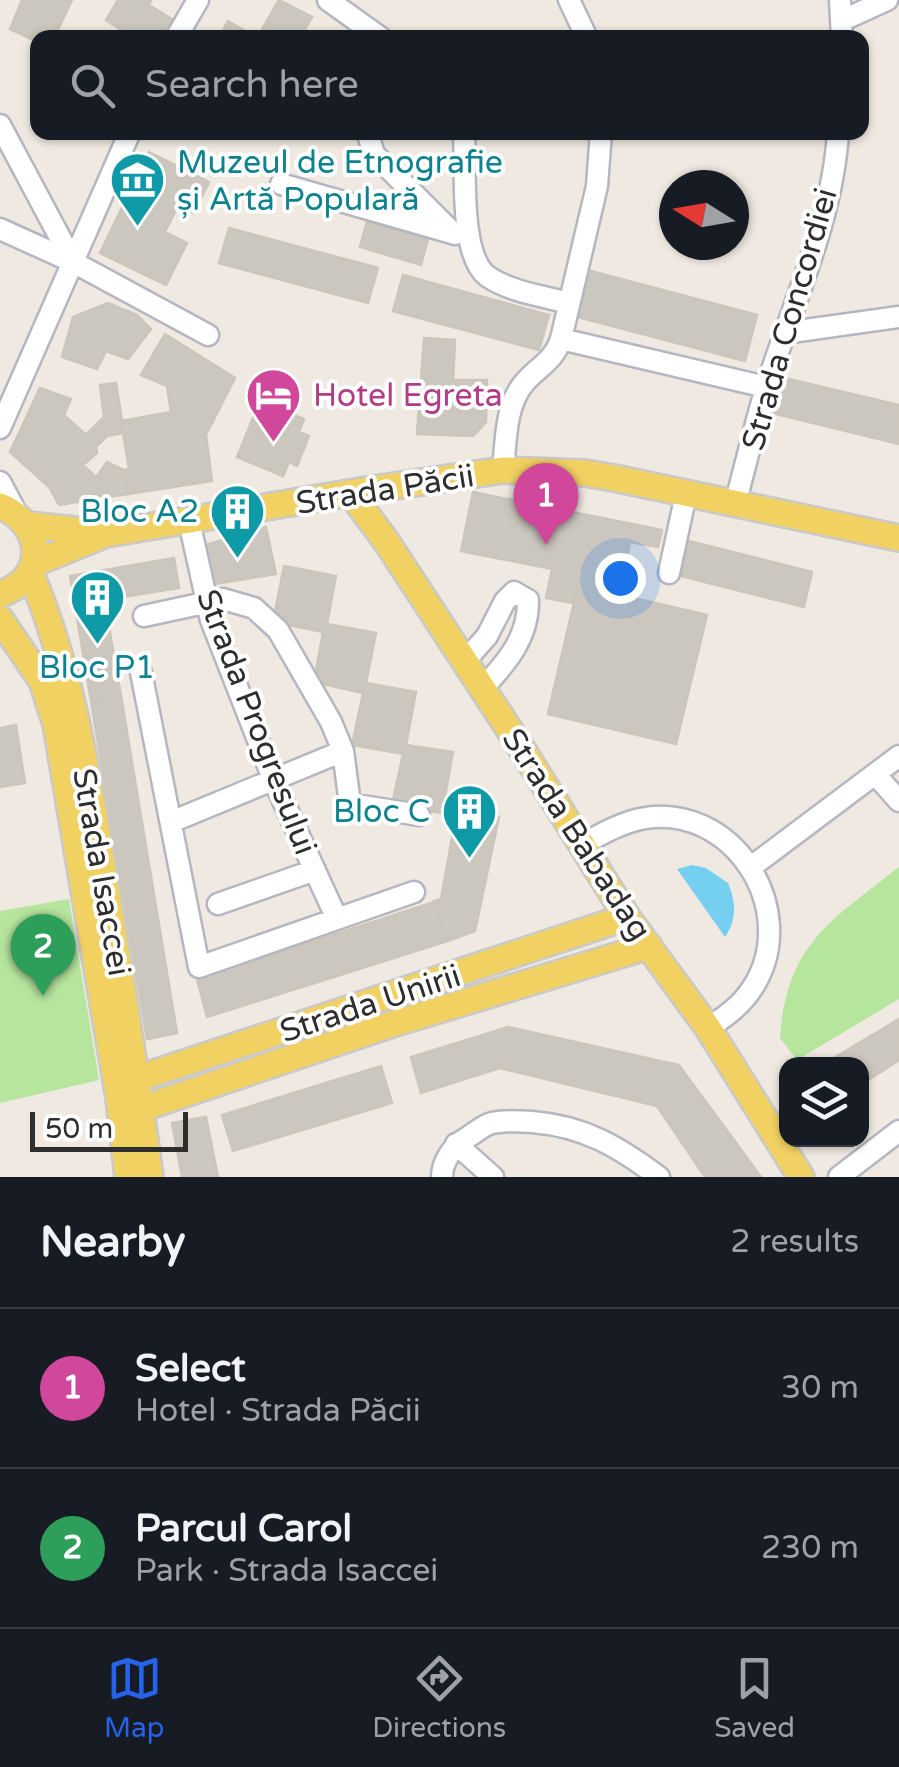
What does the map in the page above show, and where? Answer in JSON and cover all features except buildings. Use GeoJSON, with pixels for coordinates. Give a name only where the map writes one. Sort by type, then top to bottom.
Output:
{"type":"FeatureCollection","features":[{"type":"Feature","properties":{"kind":"main road","name":"Strada Păcii"},"geometry":{"type":"LineString","coordinates":[[0,594],[14,588],[32,568],[106,534],[503,470],[585,473],[899,538]]}},
{"type":"Feature","properties":{"kind":"main road","name":"Strada Babadag"},"geometry":{"type":"LineString","coordinates":[[350,494],[386,541],[483,688],[627,917],[708,1028],[801,1177]]}},
{"type":"Feature","properties":{"kind":"main road","name":"Strada Păcii"},"geometry":{"type":"LineString","coordinates":[[14,514],[106,534]]}},
{"type":"Feature","properties":{"kind":"main road","name":"Strada Isaccei"},"geometry":{"type":"LineString","coordinates":[[14,514],[36,550],[32,568],[70,695],[97,836],[129,1100],[128,1177]]}},
{"type":"Feature","properties":{"kind":"main road","name":"Strada Isaccei"},"geometry":{"type":"LineString","coordinates":[[0,619],[42,681],[56,724],[110,1048],[150,1177]]}},
{"type":"Feature","properties":{"kind":"main road","name":"Strada Unirii"},"geometry":{"type":"LineString","coordinates":[[129,1100],[627,917]]}},
{"type":"Feature","properties":{"kind":"main road","name":"Strada Unirii"},"geometry":{"type":"LineString","coordinates":[[129,1100],[649,946]]}},
{"type":"Feature","properties":{"kind":"street"},"geometry":{"type":"LineString","coordinates":[[181,30],[198,0]]}},
{"type":"Feature","properties":{"kind":"street"},"geometry":{"type":"LineString","coordinates":[[328,0],[371,30]]}},
{"type":"Feature","properties":{"kind":"street"},"geometry":{"type":"LineString","coordinates":[[570,0],[583,30]]}},
{"type":"Feature","properties":{"kind":"street"},"geometry":{"type":"LineString","coordinates":[[841,20],[887,0]]}},
{"type":"Feature","properties":{"kind":"street"},"geometry":{"type":"LineString","coordinates":[[0,125],[73,262]]}},
{"type":"Feature","properties":{"kind":"street"},"geometry":{"type":"LineString","coordinates":[[0,428],[126,140]]}},
{"type":"Feature","properties":{"kind":"street"},"geometry":{"type":"LineString","coordinates":[[370,140],[382,164],[462,237],[476,266],[490,278],[569,303]]}},
{"type":"Feature","properties":{"kind":"street"},"geometry":{"type":"LineString","coordinates":[[462,237],[464,140]]}},
{"type":"Feature","properties":{"kind":"street"},"geometry":{"type":"LineString","coordinates":[[503,470],[515,398],[524,382],[557,352],[562,339],[597,186],[601,140]]}},
{"type":"Feature","properties":{"kind":"street","name":"Strada Concordiei"},"geometry":{"type":"LineString","coordinates":[[736,504],[766,388],[820,222],[836,140]]}},
{"type":"Feature","properties":{"kind":"street"},"geometry":{"type":"LineString","coordinates":[[281,184],[462,237]]}},
{"type":"Feature","properties":{"kind":"street"},"geometry":{"type":"LineString","coordinates":[[0,229],[73,262],[208,335]]}},
{"type":"Feature","properties":{"kind":"street"},"geometry":{"type":"LineString","coordinates":[[784,333],[899,317]]}},
{"type":"Feature","properties":{"kind":"street"},"geometry":{"type":"LineString","coordinates":[[562,339],[766,388]]}},
{"type":"Feature","properties":{"kind":"street"},"geometry":{"type":"LineString","coordinates":[[0,482],[14,514]]}},
{"type":"Feature","properties":{"kind":"street"},"geometry":{"type":"LineString","coordinates":[[670,573],[686,494]]}},
{"type":"Feature","properties":{"kind":"street","name":"Strada Progresului"},"geometry":{"type":"LineString","coordinates":[[190,520],[206,604],[274,781],[337,918]]}},
{"type":"Feature","properties":{"kind":"street"},"geometry":{"type":"LineString","coordinates":[[465,661],[487,636],[505,601],[514,592],[522,594],[528,600],[522,633],[512,657],[483,688]]}},
{"type":"Feature","properties":{"kind":"street"},"geometry":{"type":"LineString","coordinates":[[144,616],[223,599],[254,608],[278,630],[332,722],[343,751],[350,804],[419,816]]}},
{"type":"Feature","properties":{"kind":"street"},"geometry":{"type":"LineString","coordinates":[[141,672],[198,967],[414,892]]}},
{"type":"Feature","properties":{"kind":"street"},"geometry":{"type":"LineString","coordinates":[[170,822],[343,751]]}},
{"type":"Feature","properties":{"kind":"street"},"geometry":{"type":"LineString","coordinates":[[751,867],[899,756]]}},
{"type":"Feature","properties":{"kind":"street"},"geometry":{"type":"LineString","coordinates":[[875,774],[899,801]]}},
{"type":"Feature","properties":{"kind":"street"},"geometry":{"type":"LineString","coordinates":[[584,844],[614,827],[644,818],[675,818],[705,827],[730,843],[751,867],[765,895],[770,926],[766,957],[754,986],[734,1010],[708,1028]]}},
{"type":"Feature","properties":{"kind":"street"},"geometry":{"type":"LineString","coordinates":[[218,904],[315,870]]}},
{"type":"Feature","properties":{"kind":"street"},"geometry":{"type":"LineString","coordinates":[[442,1177],[442,1168],[456,1144],[490,1123],[557,1124],[589,1132],[620,1148],[660,1177]]}},
{"type":"Feature","properties":{"kind":"street"},"geometry":{"type":"LineString","coordinates":[[839,1177],[899,1131]]}},
{"type":"Feature","properties":{"kind":"street"},"geometry":{"type":"LineString","coordinates":[[456,1144],[493,1177]]}},
{"type":"Feature","properties":{"kind":"green space"},"geometry":{"type":"Polygon","coordinates":[[[899,867],[899,999],[802,1057],[795,1057],[780,1038],[792,979],[817,937],[899,867]]]}},
{"type":"Feature","properties":{"kind":"green space"},"geometry":{"type":"Polygon","coordinates":[[[69,899],[99,1080],[0,1103],[0,911],[69,899]]]}},
{"type":"Feature","properties":{"kind":"water"},"geometry":{"type":"Polygon","coordinates":[[[692,865],[706,868],[728,883],[734,911],[725,937],[677,869],[692,865]]]}},
{"type":"Feature","properties":{"kind":"place","name":"Muzeul de Etnografie și Artă Populară"},"geometry":{"type":"Point","coordinates":[138,229]}},
{"type":"Feature","properties":{"kind":"place","name":"Hotel Egreta"},"geometry":{"type":"Point","coordinates":[274,444]}},
{"type":"Feature","properties":{"kind":"place","name":"Select"},"geometry":{"type":"Point","coordinates":[546,545]}},
{"type":"Feature","properties":{"kind":"place","name":"Bloc A2"},"geometry":{"type":"Point","coordinates":[238,560]}},
{"type":"Feature","properties":{"kind":"place","name":"Bloc P1"},"geometry":{"type":"Point","coordinates":[97,647]}},
{"type":"Feature","properties":{"kind":"place","name":"Bloc C"},"geometry":{"type":"Point","coordinates":[469,860]}},
{"type":"Feature","properties":{"kind":"place","name":"Parcul Carol"},"geometry":{"type":"Point","coordinates":[43,996]}}]}
